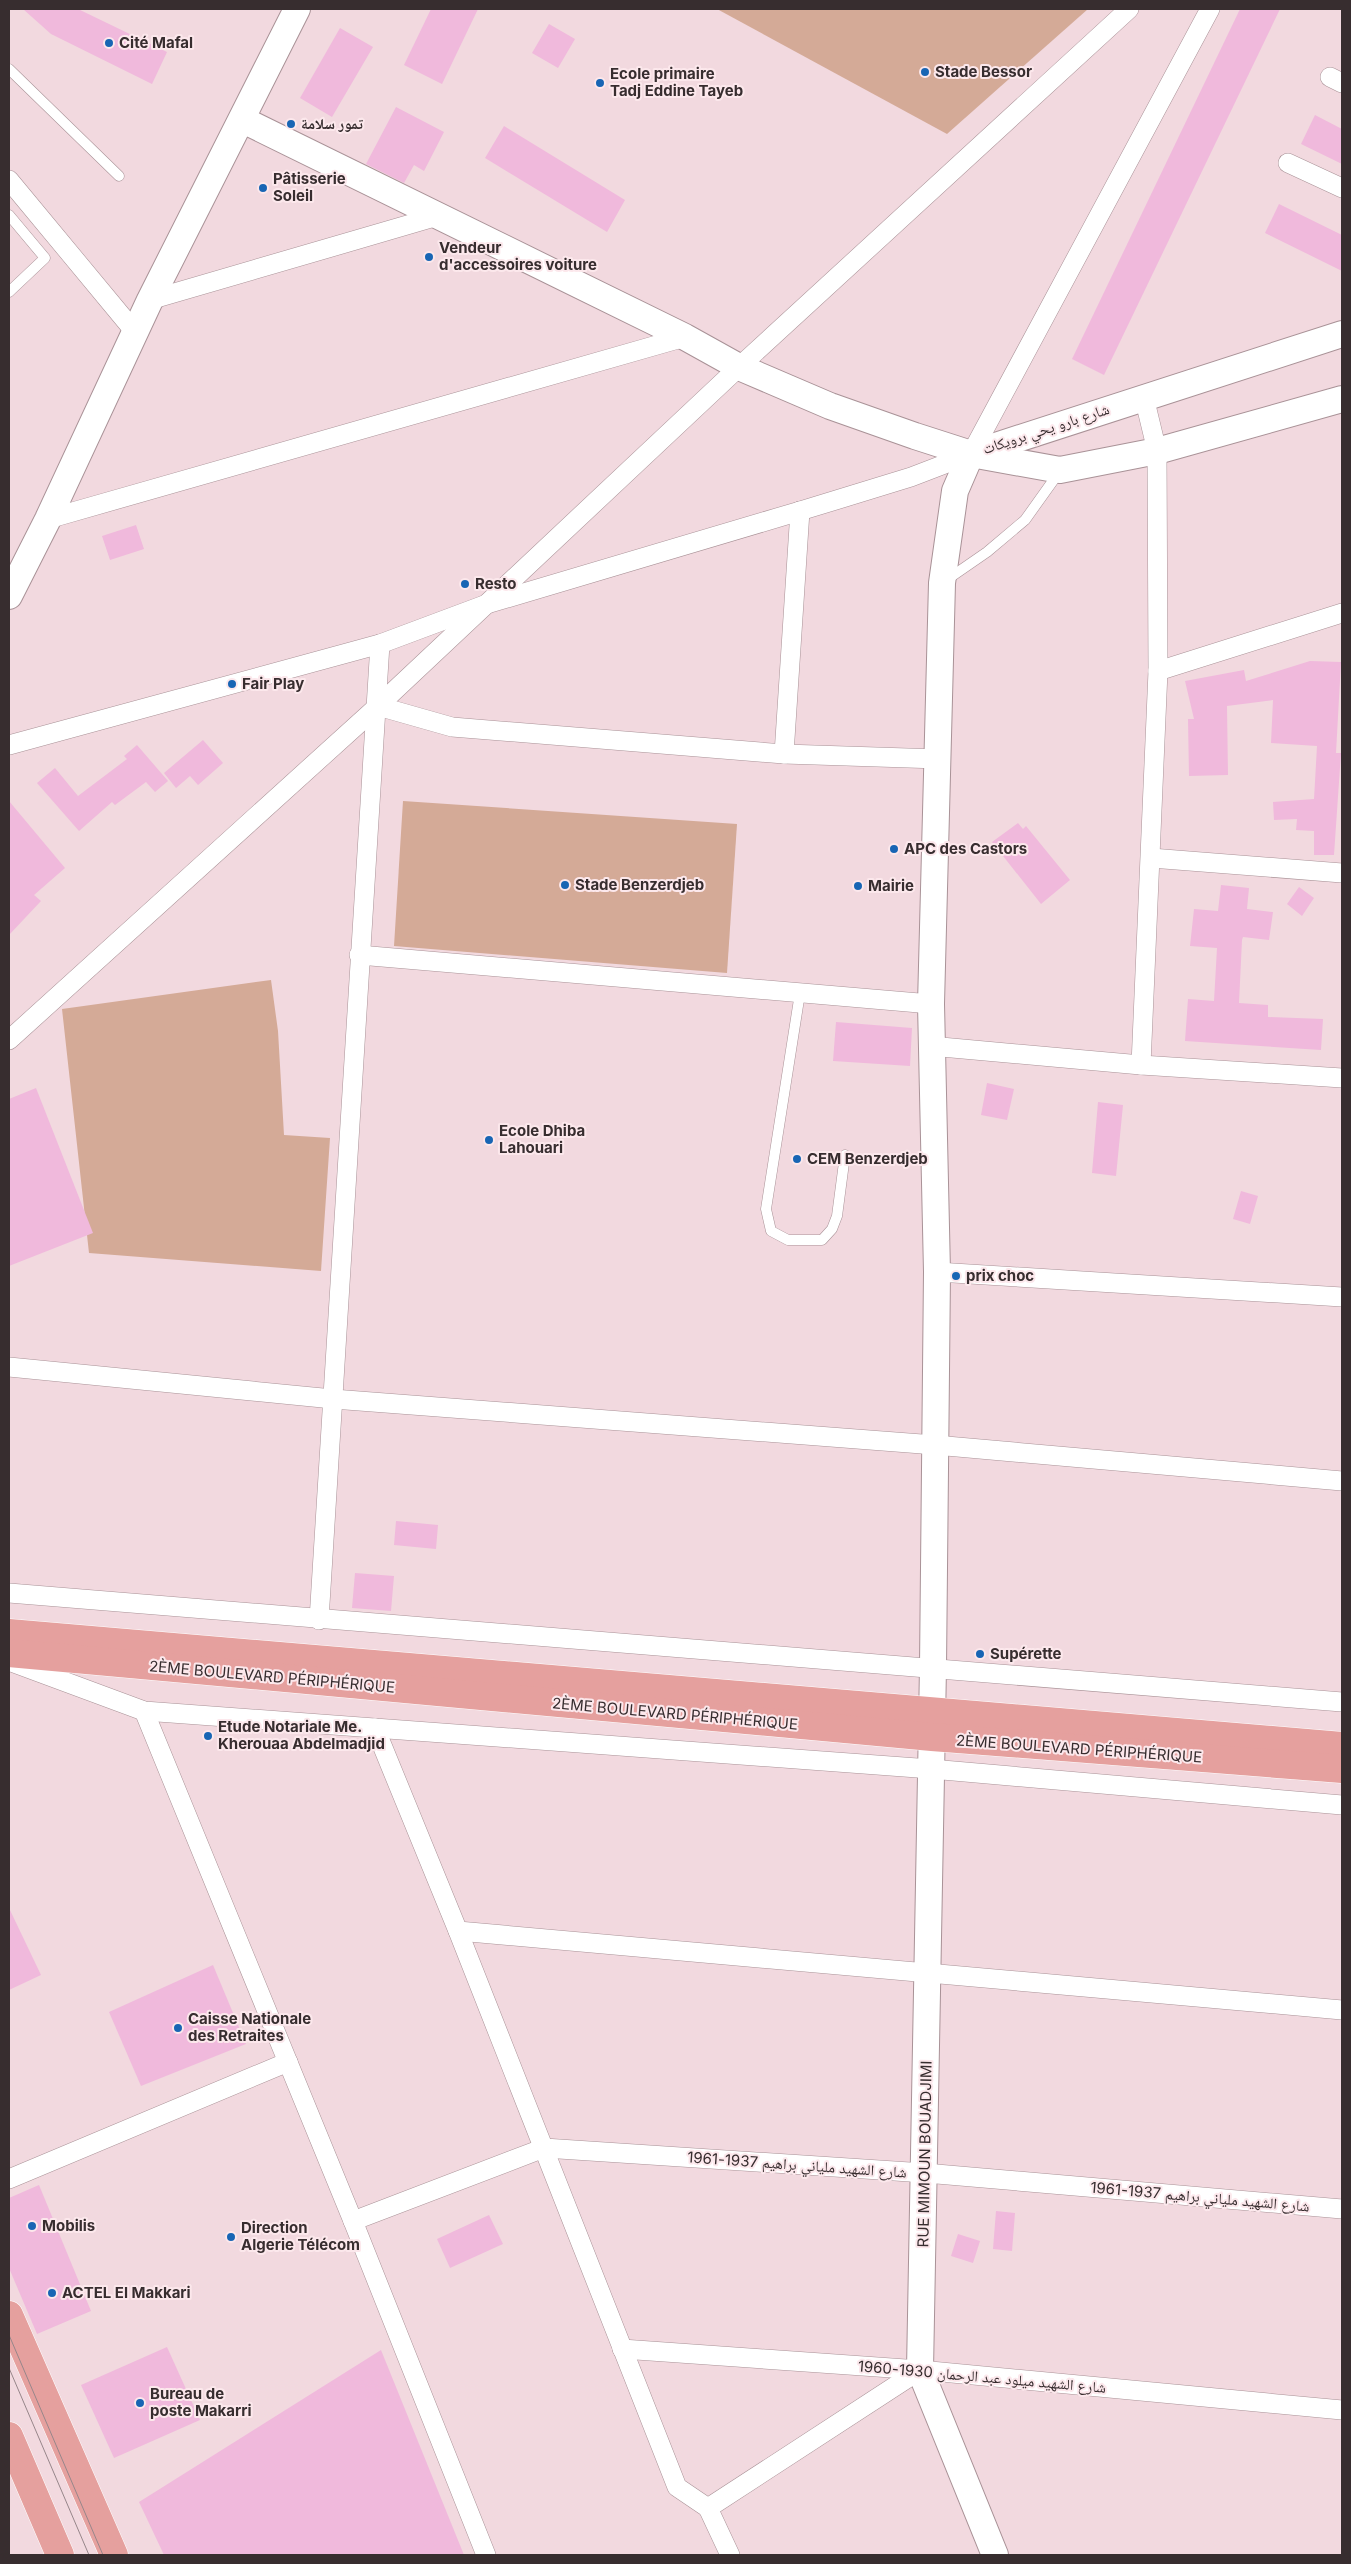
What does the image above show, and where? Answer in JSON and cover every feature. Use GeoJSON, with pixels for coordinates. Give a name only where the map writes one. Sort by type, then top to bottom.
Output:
{"type":"FeatureCollection","features":[{"type":"Feature","properties":{"kind":"main road"},"geometry":{"type":"LineString","coordinates":[[9,596],[48,518],[150,300],[243,120],[297,9]]}},
{"type":"Feature","properties":{"kind":"main road"},"geometry":{"type":"LineString","coordinates":[[243,120],[685,337],[739,367],[830,406],[971,454]]}},
{"type":"Feature","properties":{"kind":"main road","name":"شارع بارو يحي برويكات"},"geometry":{"type":"LineString","coordinates":[[971,454],[1144,396],[1342,334]]}},
{"type":"Feature","properties":{"kind":"main road","name":"شارع بارو يحي برويكات"},"geometry":{"type":"LineString","coordinates":[[971,454],[1060,470],[1157,451],[1342,399]]}},
{"type":"Feature","properties":{"kind":"main road","name":"RUE MIMOUN BOUADJIMI"},"geometry":{"type":"LineString","coordinates":[[971,454],[955,491],[942,583],[939,759],[930,1046],[937,1272],[926,2173],[920,2370],[995,2555]]}},
{"type":"Feature","properties":{"kind":"main road","name":"2ÈME BOULEVARD PÉRIPHÉRIQUE"},"geometry":{"type":"LineString","coordinates":[[9,1633],[932,1724],[1342,1769]]}},
{"type":"Feature","properties":{"kind":"main road","name":"2ÈME BOULEVARD PÉRIPHÉRIQUE"},"geometry":{"type":"LineString","coordinates":[[9,1653],[932,1724],[1342,1746]]}},
{"type":"Feature","properties":{"kind":"main road"},"geometry":{"type":"LineString","coordinates":[[9,2315],[114,2555]]}},
{"type":"Feature","properties":{"kind":"main road"},"geometry":{"type":"LineString","coordinates":[[9,2436],[60,2555]]}},
{"type":"Feature","properties":{"kind":"street"},"geometry":{"type":"LineString","coordinates":[[9,1040],[378,706],[739,367],[1129,9]]}},
{"type":"Feature","properties":{"kind":"street"},"geometry":{"type":"LineString","coordinates":[[9,745],[380,644],[487,604],[910,477],[971,454],[1210,9]]}},
{"type":"Feature","properties":{"kind":"street"},"geometry":{"type":"LineString","coordinates":[[1288,163],[1342,188]]}},
{"type":"Feature","properties":{"kind":"street"},"geometry":{"type":"LineString","coordinates":[[9,180],[135,332]]}},
{"type":"Feature","properties":{"kind":"street"},"geometry":{"type":"LineString","coordinates":[[150,300],[438,216]]}},
{"type":"Feature","properties":{"kind":"street"},"geometry":{"type":"LineString","coordinates":[[48,518],[685,337]]}},
{"type":"Feature","properties":{"kind":"street"},"geometry":{"type":"LineString","coordinates":[[1141,1065],[1158,671],[1157,451],[1144,396]]}},
{"type":"Feature","properties":{"kind":"street"},"geometry":{"type":"LineString","coordinates":[[784,754],[800,511]]}},
{"type":"Feature","properties":{"kind":"street"},"geometry":{"type":"LineString","coordinates":[[1158,671],[1342,613]]}},
{"type":"Feature","properties":{"kind":"street"},"geometry":{"type":"LineString","coordinates":[[319,1620],[359,955],[378,706],[380,644]]}},
{"type":"Feature","properties":{"kind":"street"},"geometry":{"type":"LineString","coordinates":[[378,706],[452,727],[784,754],[939,759]]}},
{"type":"Feature","properties":{"kind":"street"},"geometry":{"type":"LineString","coordinates":[[1151,858],[1342,872]]}},
{"type":"Feature","properties":{"kind":"street"},"geometry":{"type":"LineString","coordinates":[[359,955],[931,1004]]}},
{"type":"Feature","properties":{"kind":"street"},"geometry":{"type":"LineString","coordinates":[[930,1046],[1141,1065],[1342,1078]]}},
{"type":"Feature","properties":{"kind":"street"},"geometry":{"type":"LineString","coordinates":[[937,1272],[1342,1297]]}},
{"type":"Feature","properties":{"kind":"street"},"geometry":{"type":"LineString","coordinates":[[9,1367],[333,1399],[935,1445],[1342,1481]]}},
{"type":"Feature","properties":{"kind":"street"},"geometry":{"type":"LineString","coordinates":[[9,1593],[319,1620],[933,1667],[1342,1702]]}},
{"type":"Feature","properties":{"kind":"street"},"geometry":{"type":"LineString","coordinates":[[9,1661],[144,1710],[931,1770],[1342,1805]]}},
{"type":"Feature","properties":{"kind":"street"},"geometry":{"type":"LineString","coordinates":[[144,1710],[353,2221],[486,2555]]}},
{"type":"Feature","properties":{"kind":"street"},"geometry":{"type":"LineString","coordinates":[[375,1728],[458,1931],[677,2487],[708,2508],[730,2555]]}},
{"type":"Feature","properties":{"kind":"street"},"geometry":{"type":"LineString","coordinates":[[458,1931],[1342,2010]]}},
{"type":"Feature","properties":{"kind":"street"},"geometry":{"type":"LineString","coordinates":[[9,2179],[288,2062]]}},
{"type":"Feature","properties":{"kind":"street","name":"شارع الشهيد ملياني براهيم 1937-1961"},"geometry":{"type":"LineString","coordinates":[[353,2221],[544,2148],[926,2173],[1342,2209]]}},
{"type":"Feature","properties":{"kind":"street","name":"شارع الشهيد ميلود عبد الرحمان 1930-1960"},"geometry":{"type":"LineString","coordinates":[[622,2349],[920,2370],[1342,2410]]}},
{"type":"Feature","properties":{"kind":"street"},"geometry":{"type":"LineString","coordinates":[[708,2508],[920,2370]]}},
{"type":"Feature","properties":{"kind":"lane"},"geometry":{"type":"LineString","coordinates":[[9,68],[119,176]]}},
{"type":"Feature","properties":{"kind":"lane"},"geometry":{"type":"LineString","coordinates":[[9,215],[45,258],[9,292]]}},
{"type":"Feature","properties":{"kind":"lane"},"geometry":{"type":"LineString","coordinates":[[942,583],[987,552],[1025,520],[1060,470]]}},
{"type":"Feature","properties":{"kind":"lane"},"geometry":{"type":"LineString","coordinates":[[800,993],[766,1209],[771,1231],[788,1240],[822,1240],[832,1229],[837,1216],[845,1155]]}},
{"type":"Feature","properties":{"kind":"shaded area","name":"Stade Bessor"},"geometry":{"type":"Polygon","coordinates":[[[717,9],[1088,9],[947,134],[717,9]]]}},
{"type":"Feature","properties":{"kind":"shaded area","name":"Stade Benzerdjeb"},"geometry":{"type":"Polygon","coordinates":[[[403,801],[737,824],[727,973],[394,946],[403,801]]]}},
{"type":"Feature","properties":{"kind":"shaded area"},"geometry":{"type":"Polygon","coordinates":[[[271,980],[278,1031],[284,1135],[330,1138],[321,1271],[89,1253],[62,1009],[271,980]]]}},
{"type":"Feature","properties":{"kind":"building","name":"Cité Mafal"},"geometry":{"type":"Polygon","coordinates":[[[23,9],[78,9],[167,52],[152,84],[51,34],[23,9]]]}},
{"type":"Feature","properties":{"kind":"building"},"geometry":{"type":"Polygon","coordinates":[[[431,9],[478,9],[442,84],[404,65],[431,9]]]}},
{"type":"Feature","properties":{"kind":"building"},"geometry":{"type":"Polygon","coordinates":[[[1240,9],[1280,9],[1104,375],[1072,359],[1240,9]]]}},
{"type":"Feature","properties":{"kind":"building"},"geometry":{"type":"Polygon","coordinates":[[[549,24],[575,39],[558,68],[532,53],[549,24]]]}},
{"type":"Feature","properties":{"kind":"building"},"geometry":{"type":"Polygon","coordinates":[[[340,28],[373,47],[332,117],[300,98],[340,28]]]}},
{"type":"Feature","properties":{"kind":"building"},"geometry":{"type":"Polygon","coordinates":[[[396,107],[444,132],[424,171],[414,165],[404,183],[366,164],[396,107]]]}},
{"type":"Feature","properties":{"kind":"building"},"geometry":{"type":"Polygon","coordinates":[[[1315,115],[1342,129],[1342,164],[1301,144],[1315,115]]]}},
{"type":"Feature","properties":{"kind":"building"},"geometry":{"type":"Polygon","coordinates":[[[504,126],[625,200],[607,232],[485,158],[504,126]]]}},
{"type":"Feature","properties":{"kind":"building"},"geometry":{"type":"Polygon","coordinates":[[[1279,204],[1342,235],[1342,271],[1265,233],[1279,204]]]}},
{"type":"Feature","properties":{"kind":"building"},"geometry":{"type":"Polygon","coordinates":[[[136,525],[144,549],[110,560],[102,536],[136,525]]]}},
{"type":"Feature","properties":{"kind":"building"},"geometry":{"type":"Polygon","coordinates":[[[1310,661],[1341,662],[1336,753],[1341,753],[1334,855],[1314,855],[1314,831],[1296,830],[1297,819],[1274,820],[1273,802],[1314,799],[1317,746],[1271,743],[1273,700],[1227,706],[1228,775],[1189,776],[1188,719],[1194,719],[1185,681],[1244,670],[1246,681],[1310,661]]]}},
{"type":"Feature","properties":{"kind":"building"},"geometry":{"type":"Polygon","coordinates":[[[203,740],[223,763],[198,785],[190,776],[176,788],[164,773],[203,740]]]}},
{"type":"Feature","properties":{"kind":"building"},"geometry":{"type":"Polygon","coordinates":[[[137,745],[168,781],[155,792],[146,782],[115,805],[112,802],[79,831],[37,783],[55,768],[78,796],[127,759],[124,756],[137,745]]]}},
{"type":"Feature","properties":{"kind":"building"},"geometry":{"type":"Polygon","coordinates":[[[9,801],[65,868],[34,895],[41,901],[9,935],[9,801]]]}},
{"type":"Feature","properties":{"kind":"building"},"geometry":{"type":"Polygon","coordinates":[[[1018,823],[1023,829],[1026,826],[1070,880],[1041,904],[992,842],[1018,823]]]}},
{"type":"Feature","properties":{"kind":"building"},"geometry":{"type":"Polygon","coordinates":[[[1221,885],[1249,888],[1247,909],[1273,912],[1269,940],[1243,937],[1239,1003],[1268,1005],[1268,1017],[1323,1019],[1321,1050],[1185,1041],[1188,999],[1214,1001],[1217,948],[1190,946],[1194,909],[1218,911],[1221,885]]]}},
{"type":"Feature","properties":{"kind":"building"},"geometry":{"type":"Polygon","coordinates":[[[1299,887],[1314,898],[1302,916],[1287,904],[1299,887]]]}},
{"type":"Feature","properties":{"kind":"building"},"geometry":{"type":"Polygon","coordinates":[[[836,1022],[912,1028],[910,1066],[833,1061],[836,1022]]]}},
{"type":"Feature","properties":{"kind":"building"},"geometry":{"type":"Polygon","coordinates":[[[987,1083],[1014,1089],[1007,1120],[981,1115],[987,1083]]]}},
{"type":"Feature","properties":{"kind":"building"},"geometry":{"type":"Polygon","coordinates":[[[36,1088],[93,1233],[9,1266],[9,1099],[36,1088]]]}},
{"type":"Feature","properties":{"kind":"building"},"geometry":{"type":"Polygon","coordinates":[[[1098,1102],[1123,1105],[1116,1176],[1092,1173],[1098,1102]]]}},
{"type":"Feature","properties":{"kind":"building"},"geometry":{"type":"Polygon","coordinates":[[[1241,1191],[1258,1196],[1250,1224],[1233,1219],[1241,1191]]]}},
{"type":"Feature","properties":{"kind":"building"},"geometry":{"type":"Polygon","coordinates":[[[396,1521],[438,1525],[436,1549],[394,1545],[396,1521]]]}},
{"type":"Feature","properties":{"kind":"building"},"geometry":{"type":"Polygon","coordinates":[[[355,1573],[394,1576],[391,1611],[352,1608],[355,1573]]]}},
{"type":"Feature","properties":{"kind":"building"},"geometry":{"type":"Polygon","coordinates":[[[9,1908],[41,1975],[9,1990],[9,1908]]]}},
{"type":"Feature","properties":{"kind":"building","name":"Caisse Nationale des Retraites"},"geometry":{"type":"Polygon","coordinates":[[[213,1965],[246,2044],[141,2086],[109,2012],[213,1965]]]}},
{"type":"Feature","properties":{"kind":"building"},"geometry":{"type":"Polygon","coordinates":[[[39,2185],[91,2311],[37,2334],[9,2268],[9,2198],[39,2185]]]}},
{"type":"Feature","properties":{"kind":"building"},"geometry":{"type":"Polygon","coordinates":[[[996,2211],[1015,2213],[1012,2251],[993,2249],[996,2211]]]}},
{"type":"Feature","properties":{"kind":"building"},"geometry":{"type":"Polygon","coordinates":[[[489,2215],[503,2244],[450,2268],[437,2239],[489,2215]]]}},
{"type":"Feature","properties":{"kind":"building"},"geometry":{"type":"Polygon","coordinates":[[[958,2234],[980,2241],[973,2263],[951,2256],[958,2234]]]}},
{"type":"Feature","properties":{"kind":"building","name":"Bureau de poste Makarri"},"geometry":{"type":"Polygon","coordinates":[[[167,2347],[200,2420],[114,2458],[81,2385],[167,2347]]]}},
{"type":"Feature","properties":{"kind":"building"},"geometry":{"type":"Polygon","coordinates":[[[381,2350],[464,2555],[164,2555],[139,2502],[381,2350]]]}},
{"type":"Feature","properties":{"kind":"tram line"},"geometry":{"type":"LineString","coordinates":[[9,2335],[103,2555]]}},
{"type":"Feature","properties":{"kind":"tram line"},"geometry":{"type":"LineString","coordinates":[[9,2368],[89,2555]]}},
{"type":"Feature","properties":{"kind":"place","name":"Cité Mafal"},"geometry":{"type":"Point","coordinates":[109,43]}},
{"type":"Feature","properties":{"kind":"place","name":"Stade Bessor"},"geometry":{"type":"Point","coordinates":[925,72]}},
{"type":"Feature","properties":{"kind":"place","name":"Ecole primaire Tadj Eddine Tayeb"},"geometry":{"type":"Point","coordinates":[600,83]}},
{"type":"Feature","properties":{"kind":"place","name":"تمور سلامة"},"geometry":{"type":"Point","coordinates":[291,124]}},
{"type":"Feature","properties":{"kind":"place","name":"Pâtisserie Soleil"},"geometry":{"type":"Point","coordinates":[263,188]}},
{"type":"Feature","properties":{"kind":"place","name":"Vendeur d'accessoires voiture"},"geometry":{"type":"Point","coordinates":[429,257]}},
{"type":"Feature","properties":{"kind":"place","name":"Resto"},"geometry":{"type":"Point","coordinates":[465,584]}},
{"type":"Feature","properties":{"kind":"place","name":"Fair Play"},"geometry":{"type":"Point","coordinates":[232,684]}},
{"type":"Feature","properties":{"kind":"place","name":"APC des Castors"},"geometry":{"type":"Point","coordinates":[894,849]}},
{"type":"Feature","properties":{"kind":"place","name":"Stade Benzerdjeb"},"geometry":{"type":"Point","coordinates":[565,885]}},
{"type":"Feature","properties":{"kind":"place","name":"Mairie"},"geometry":{"type":"Point","coordinates":[858,886]}},
{"type":"Feature","properties":{"kind":"place","name":"Ecole Dhiba Lahouari"},"geometry":{"type":"Point","coordinates":[489,1140]}},
{"type":"Feature","properties":{"kind":"place","name":"CEM Benzerdjeb"},"geometry":{"type":"Point","coordinates":[797,1159]}},
{"type":"Feature","properties":{"kind":"place","name":"prix choc"},"geometry":{"type":"Point","coordinates":[956,1276]}},
{"type":"Feature","properties":{"kind":"place","name":"Supérette"},"geometry":{"type":"Point","coordinates":[980,1654]}},
{"type":"Feature","properties":{"kind":"place","name":"Etude Notariale Me. Kherouaa Abdelmadjid"},"geometry":{"type":"Point","coordinates":[208,1736]}},
{"type":"Feature","properties":{"kind":"place","name":"Caisse Nationale des Retraites"},"geometry":{"type":"Point","coordinates":[178,2028]}},
{"type":"Feature","properties":{"kind":"place","name":"Mobilis"},"geometry":{"type":"Point","coordinates":[32,2226]}},
{"type":"Feature","properties":{"kind":"place","name":"Direction Algerie Télécom"},"geometry":{"type":"Point","coordinates":[231,2237]}},
{"type":"Feature","properties":{"kind":"place","name":"ACTEL El Makkari"},"geometry":{"type":"Point","coordinates":[52,2293]}},
{"type":"Feature","properties":{"kind":"place","name":"Bureau de poste Makarri"},"geometry":{"type":"Point","coordinates":[140,2403]}}]}
